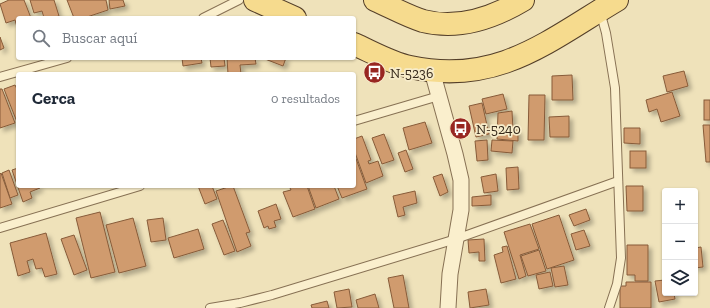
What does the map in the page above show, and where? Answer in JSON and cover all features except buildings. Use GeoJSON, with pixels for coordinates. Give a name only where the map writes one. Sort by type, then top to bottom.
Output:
{"type":"FeatureCollection","features":[{"type":"Feature","properties":{"kind":"main road"},"geometry":{"type":"LineString","coordinates":[[255,0],[291,16]]}},
{"type":"Feature","properties":{"kind":"main road"},"geometry":{"type":"LineString","coordinates":[[375,0],[424,21],[446,24],[468,23],[493,16],[523,0]]}},
{"type":"Feature","properties":{"kind":"main road"},"geometry":{"type":"LineString","coordinates":[[356,45],[409,67],[432,71],[481,70],[504,63],[554,39],[604,3]]}},
{"type":"Feature","properties":{"kind":"street"},"geometry":{"type":"LineString","coordinates":[[432,71],[461,180],[461,210],[450,274],[448,308]]}},
{"type":"Feature","properties":{"kind":"lane"},"geometry":{"type":"LineString","coordinates":[[208,16],[239,0]]}},
{"type":"Feature","properties":{"kind":"lane"},"geometry":{"type":"LineString","coordinates":[[604,3],[606,33],[615,88],[621,258],[617,284],[609,308]]}},
{"type":"Feature","properties":{"kind":"lane"},"geometry":{"type":"LineString","coordinates":[[0,76],[60,60]]}},
{"type":"Feature","properties":{"kind":"lane"},"geometry":{"type":"LineString","coordinates":[[356,120],[439,96]]}},
{"type":"Feature","properties":{"kind":"lane"},"geometry":{"type":"LineString","coordinates":[[210,308],[240,303],[272,295],[456,239],[618,181]]}},
{"type":"Feature","properties":{"kind":"lane"},"geometry":{"type":"LineString","coordinates":[[0,228],[133,188]]}},
{"type":"Feature","properties":{"kind":"place","name":"N-5236"},"geometry":{"type":"Point","coordinates":[374,73]}},
{"type":"Feature","properties":{"kind":"place","name":"N-5240"},"geometry":{"type":"Point","coordinates":[460,129]}}]}
